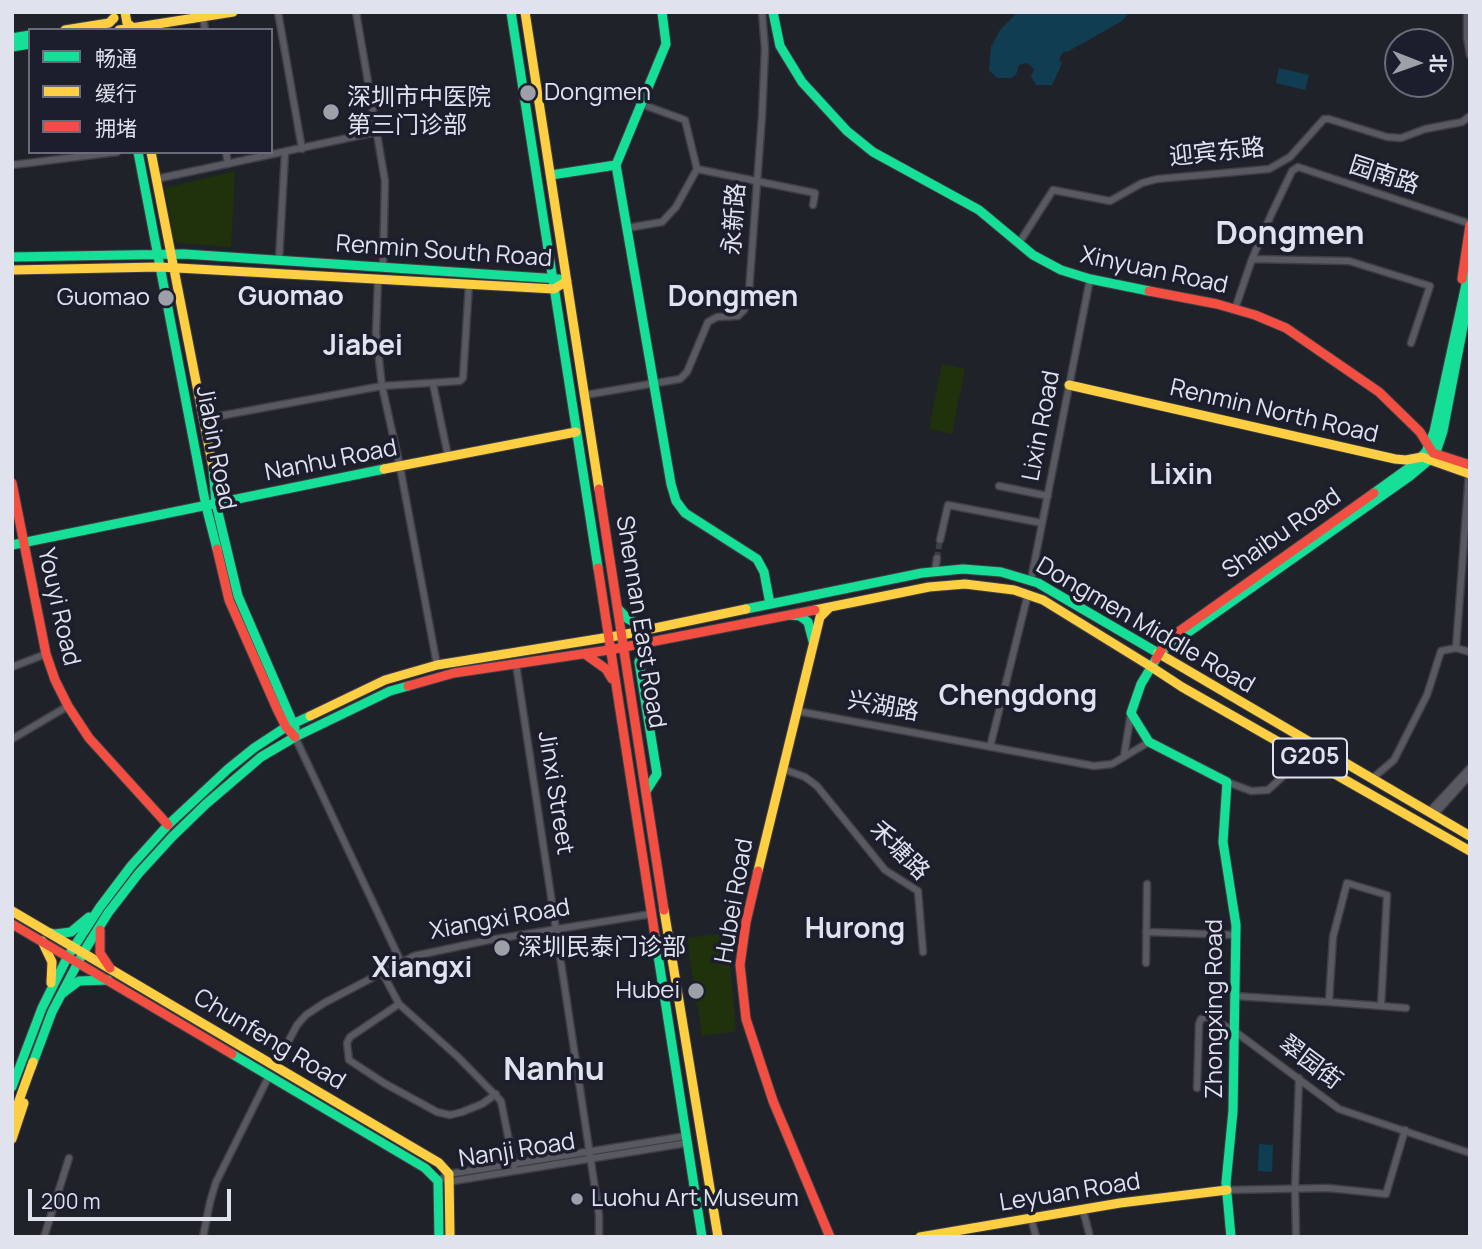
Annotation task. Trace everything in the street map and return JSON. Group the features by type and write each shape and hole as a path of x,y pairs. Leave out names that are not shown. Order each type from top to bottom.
{"main road":[{"path":"137,28 233,12"},
{"name":"Shennan East Road","path":"509,12 514,30 702,1237"},
{"name":"Shennan East Road","path":"528,12 528,33 718,1237"},
{"path":"662,12 666,44 616,164 671,484 676,501 691,517 757,559 764,572 770,604"},
{"path":"773,12 780,46"},
{"path":"79,28 111,22 110,14"},
{"name":"Xinyuan Road","path":"780,46 809,90 864,146 979,210 1045,263 1090,279 1235,309 1286,328 1379,392 1417,428 1429,455"},
{"name":"Jiabin Road","path":"138,154 211,505 241,605 295,737"},
{"name":"Jiabin Road","path":"151,154 215,481 211,505"},
{"path":"551,174 616,164"},
{"path":"1467,223 1468,239 1462,275 1468,298"},
{"name":"Renmin South Road","path":"12,257 158,253 552,277 567,281"},
{"path":"1429,455 1443,431 1468,298 1470,266"},
{"name":"Renmin South Road","path":"12,270 160,267 554,289 567,281"},
{"name":"Renmin North Road","path":"1069,385 1386,457 1406,460 1429,455 1469,471"},
{"name":"Nanhu Road","path":"12,545 576,432"},
{"name":"Shaibu Road","path":"1131,713 1150,666 1167,640 1429,455"},
{"name":"Shaibu Road","path":"1158,653 1429,455"},
{"path":"1386,457 1394,469 1387,483"},
{"name":"Youyi Road","path":"12,483 46,654 55,680 68,706 101,752 168,825"},
{"name":"Dongmen Middle Road","path":"100,907 131,866 168,825 254,748 291,726 386,680 437,665 607,638 935,571 992,571 1031,580 1060,594 1470,836"},
{"name":"Dongmen Middle Road","path":"33,1062 77,962 139,873 206,804 261,757 295,737 367,701 410,684 453,673 609,650 945,585 987,585 1028,594 1052,605 1182,687 1470,851"},
{"name":"Hubei Road","path":"830,607 820,617 746,922 741,950 740,982 746,1019 760,1068 830,1237"},
{"path":"618,609 635,623 649,629"},
{"path":"583,641 597,633 602,625 603,612"},
{"path":"789,615 808,622 814,646"},
{"path":"646,643 639,662 657,774 646,791"},
{"path":"585,654 606,668 615,686"},
{"path":"1131,713 1149,741 1227,782"},
{"name":"Zhongxing Road","path":"1227,782 1223,842 1234,905 1236,935 1233,1111 1227,1190 1231,1237"},
{"path":"47,932 71,932 100,907"},
{"path":"12,1087 50,991 73,947 100,907"},
{"name":"Chunfeng Road","path":"12,911 439,1163 450,1178"},
{"path":"102,923 100,953 110,968"},
{"name":"Chunfeng Road","path":"12,924 421,1166 438,1181"},
{"path":"42,941 52,962 50,991"},
{"path":"60,996 79,981 108,980"},
{"path":"12,1120 33,1062"},
{"path":"12,1139 33,1062"},
{"path":"450,1178 450,1237"},
{"path":"438,1181 439,1237"},
{"name":"Leyuan Road","path":"920,1237 967,1233 1083,1210 1227,1190"}],"street":[{"path":"278,12 302,149"},
{"path":"356,12 385,181 383,266"},
{"name":"永新路","path":"585,396 675,382 684,376 708,322 717,317 738,316 744,310 749,291 765,49 762,12"},
{"path":"1467,12 1470,55"},
{"path":"203,17 205,28"},
{"path":"765,49 774,43 780,46"},
{"path":"627,228 662,222 676,207 697,169 684,120 641,104"},
{"name":"迎宾东路","path":"1019,243 1052,190 1110,201 1142,183 1157,179 1269,169 1290,157 1324,119 1329,118 1387,137 1401,138 1425,129 1462,122 1470,116"},
{"path":"156,179 376,132"},
{"path":"279,260 285,153"},
{"path":"12,165 101,154"},
{"path":"226,154 228,164"},
{"name":"园南路","path":"1252,259 1292,171 1298,167 1467,223"},
{"path":"697,169 815,193 813,205"},
{"path":"1235,309 1252,259 1349,261 1430,286 1411,344"},
{"path":"378,279 376,333 382,386 437,665"},
{"name":"Lixin Road","path":"1031,580 1090,279"},
{"path":"203,419 382,386 458,382 463,378 469,284"},
{"path":"433,384 448,456"},
{"path":"1456,648 1469,471"},
{"path":"999,486 1048,496"},
{"path":"940,540 948,505 1042,523"},
{"path":"935,571 937,558"},
{"path":"1462,573 1470,573"},
{"path":"990,747 1028,594"},
{"path":"1372,778 1394,760 1427,695 1441,651 1456,648 1470,652"},
{"path":"12,667 46,654"},
{"name":"Jinxi Street","path":"516,664 599,1215 599,1237"},
{"path":"12,739 68,706"},
{"name":"兴湖路","path":"797,711 1094,766 1112,764 1149,741"},
{"path":"1124,756 1131,713"},
{"name":"Jiabin Road","path":"295,737 401,962"},
{"path":"1227,782 1251,791 1268,790 1306,756"},
{"path":"1432,813 1470,768"},
{"name":"禾塘路","path":"783,769 805,777 817,786 885,870 918,891 923,952"},
{"path":"1432,813 1470,775"},
{"path":"1329,1002 1333,937 1347,883 1387,895 1381,1006"},
{"path":"1146,963 1147,884"},
{"name":"Xiangxi Road","path":"275,1067 306,1015 401,962 429,952 556,928 651,914"},
{"path":"1146,932 1236,935"},
{"path":"382,972 399,1004 496,1094 503,1110 514,1167"},
{"path":"1234,996 1406,1008"},
{"path":"399,1004 350,1037 347,1043 349,1060 437,1112 450,1115 462,1112 482,1104 496,1094"},
{"name":"翠园街","path":"1197,1088 1201,1019 1207,1017 1233,1030 1339,1109 1470,1153"},
{"path":"203,1237 209,1202 216,1182 269,1076"},
{"path":"1296,1237 1299,1078"},
{"path":"1227,1190 1328,1188 1386,1194 1405,1130"},
{"name":"Nanji Road","path":"438,1181 687,1140"},
{"path":"44,1237 69,1158"},
{"path":"1083,1210 1090,1237"},
{"path":"1031,1219 1036,1237"}],"green space":[{"path":"235,171 231,247 179,243 174,240 165,188"},
{"path":"942,364 965,369 952,434 929,429"},
{"path":"727,933 736,1031 702,1036 687,938"}],"water":[{"path":"1018,12 1130,12 1122,21 1067,52 1064,51 1059,59 1062,63 1052,85 1036,85 1031,76 1034,69 1027,63 1019,65 1016,75 1011,78 997,78 989,70 991,47 1000,30"},
{"path":"1279,68 1309,75 1305,90 1276,83"},
{"path":"1259,1144 1273,1145 1272,1172 1258,1171"}],"tunnel":[{"path":"937,558 940,540"}],"railway":[{"path":"12,13 22,12"}],"traffic: fast":[{"path":"511,12 598,568"},
{"path":"662,12 666,44 616,165 671,484 676,501 685,513 757,559 764,572 770,604"},
{"path":"773,12 780,46 802,82 847,131 873,152 979,210 1033,255 1061,270 1149,291"},
{"path":"12,38 28,35"},
{"path":"12,47 28,44"},
{"path":"138,154 206,506 217,549"},
{"path":"551,175 616,165"},
{"path":"12,257 184,254 559,279"},
{"path":"1374,493 1413,465 1426,452 1434,432 1470,266"},
{"path":"1163,650 1410,476 1435,455 1443,431 1468,301"},
{"path":"213,468 216,504 238,596 295,728"},
{"path":"12,545 384,469"},
{"path":"746,609 922,573 963,569 1001,572 1038,583 1158,653"},
{"path":"618,609 628,619 648,629"},
{"path":"791,615 800,616 808,622 813,641"},
{"path":"646,643 639,662 657,774 646,791"},
{"path":"1156,659 1141,684 1131,713 1149,742 1227,782 1223,842 1236,925 1233,1111 1226,1183 1231,1237"},
{"path":"31,1068 52,1012 83,953 108,913 172,837 261,757 295,737 390,691 408,686"},
{"path":"12,1087 42,1008 68,956 131,866 168,825 228,769 286,727 310,716"},
{"path":"47,932 71,932 89,917"},
{"path":"655,936 702,1237"},
{"path":"63,993 79,981 108,980"},
{"path":"232,1054 425,1168 438,1181 439,1237"}],"traffic: slow":[{"path":"125,12 127,23 132,27"},
{"path":"132,28 233,12"},
{"path":"525,12 599,489"},
{"path":"78,28 109,23 114,18"},
{"path":"151,154 213,468"},
{"path":"12,270 160,267 554,289 567,281"},
{"path":"1069,385 1395,459 1422,457 1470,474"},
{"path":"384,469 576,432"},
{"path":"815,610 929,587 965,584 1014,590 1043,600 1150,666"},
{"path":"758,871 820,617 830,607"},
{"path":"310,716 385,680 437,665 622,635 746,609"},
{"path":"1158,653 1470,836"},
{"path":"1150,666 1182,687 1470,851"},
{"path":"664,910 718,1237"},
{"path":"12,911 439,1163 449,1174 450,1237"},
{"path":"42,941 52,962 51,983"},
{"path":"12,1120 33,1062"},
{"path":"12,1139 24,1103"},
{"path":"920,1237 1120,1203 1227,1190"}],"traffic: jam":[{"path":"1462,279 1470,225"},
{"path":"1149,291 1217,304 1286,328 1379,392 1420,432 1433,453 1470,465"},
{"path":"12,483 46,654 55,680 89,738 168,825"},
{"path":"599,489 664,910"},
{"path":"1156,659 1167,640 1374,493"},
{"path":"217,549 229,600 277,709 286,727 295,737"},
{"path":"598,568 655,936"},
{"path":"408,686 454,673 609,650 815,610"},
{"path":"585,654 606,669 612,679"},
{"path":"758,871 746,922 740,965 746,1019 773,1101 830,1237"},
{"path":"12,924 232,1054"},
{"path":"100,930 100,953 110,968"}],"place":[{"name":"Dongmen","path":"528,93"},
{"name":"深圳市中医院 第三门诊部","path":"331,112"},
{"name":"Guomao","path":"166,298"},
{"name":"深圳民泰门诊部","path":"502,948"},
{"name":"Hubei","path":"696,991"},
{"name":"Luohu Art Museum","path":"577,1199"}],"district":[{"name":"Dongmen","path":"1290,235"},
{"name":"Guomao","path":"291,298"},
{"name":"Dongmen","path":"733,298"},
{"name":"Jiabei","path":"363,347"},
{"name":"Lixin","path":"1181,476"},
{"name":"Chengdong","path":"1018,697"},
{"name":"Hurong","path":"855,930"},
{"name":"Xiangxi","path":"422,969"},
{"name":"Nanhu","path":"554,1071"}]}
